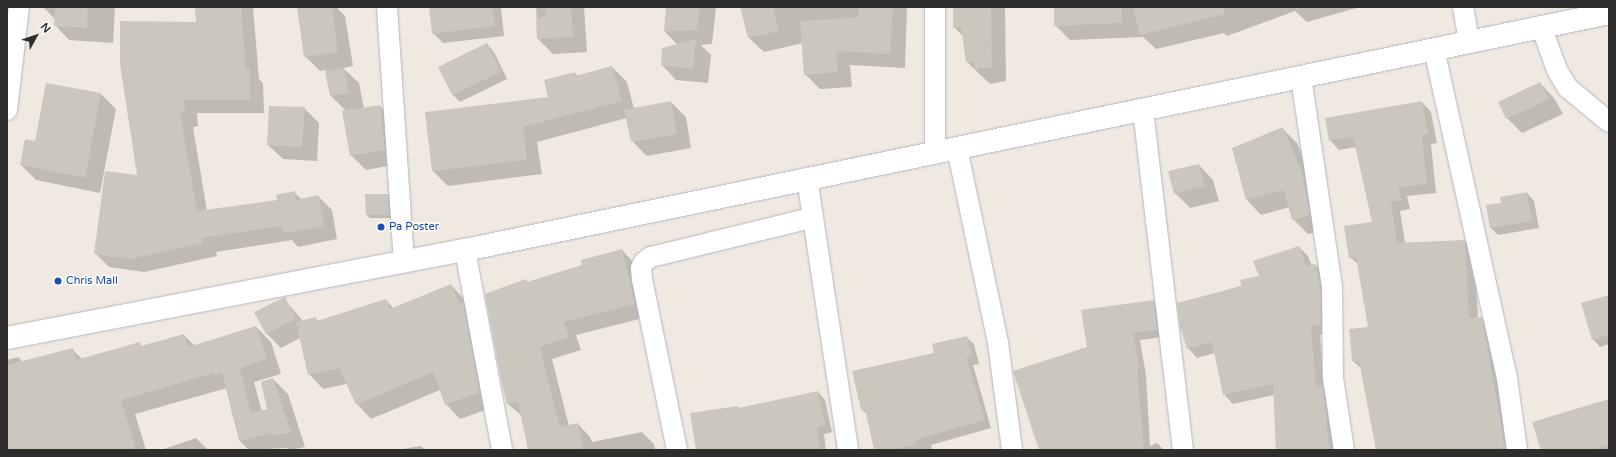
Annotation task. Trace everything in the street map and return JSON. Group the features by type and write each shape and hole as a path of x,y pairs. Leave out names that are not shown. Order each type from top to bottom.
{"street":[{"path":"7,110 19,7"},
{"path":"387,7 404,262"},
{"path":"935,7 935,153"},
{"path":"1464,7 1469,41"},
{"path":"7,338 465,250 1609,13"},
{"path":"1541,26 1557,70 1568,88 1609,122"},
{"path":"1434,49 1502,355 1517,450"},
{"path":"1301,77 1332,287 1333,378 1344,450"},
{"path":"1143,110 1183,450"},
{"path":"957,148 998,343 1012,450"},
{"path":"807,178 812,218 829,315 848,450"},
{"path":"677,450 642,280 641,268 644,262 652,257 812,218"},
{"path":"465,250 502,450"}],"building":[{"path":"55,7 88,7 87,28 54,26"},
{"path":"195,7 241,7 246,69 250,69 250,100 184,100 185,113 180,113 197,211 277,200 276,195 295,191 296,200 318,195 324,226 284,233 282,226 202,238 203,243 130,259 94,254 105,171 137,175 120,64 120,21 196,22"},
{"path":"297,7 332,7 338,52 304,57"},
{"path":"429,7 492,7 495,26 432,34"},
{"path":"544,7 571,7 573,37 537,39 536,20 546,15"},
{"path":"666,7 700,7 697,30 664,32"},
{"path":"740,7 773,7 779,31 748,38"},
{"path":"859,7 893,7 890,54 836,51 838,72 804,75 800,21 858,17"},
{"path":"953,7 991,7 992,67 975,69 973,62 966,62 961,27 953,28"},
{"path":"1054,7 1121,7 1122,23 1054,26"},
{"path":"1133,7 1224,7 1225,14 1140,35"},
{"path":"696,39 693,69 661,65 662,48"},
{"path":"487,43 501,72 452,95 438,67"},
{"path":"612,66 622,101 523,127 527,160 432,171 425,112 548,97 544,80 575,72 575,76"},
{"path":"344,68 349,93 330,96 325,71"},
{"path":"1540,82 1549,99 1506,119 1498,102"},
{"path":"46,83 101,93 85,178 20,165 25,139 35,141"},
{"path":"671,101 677,134 631,142 624,110"},
{"path":"1422,101 1428,134 1422,135 1427,184 1398,187 1401,200 1391,202 1397,243 1465,240 1469,318 1482,317 1505,448 1376,450 1359,361 1352,361 1349,329 1368,327 1356,257 1349,258 1344,226 1372,222 1353,137 1329,141 1325,118"},
{"path":"380,105 385,150 350,156 342,111"},
{"path":"269,106 305,107 302,147 267,145"},
{"path":"1283,127 1302,173 1310,215 1292,220 1284,190 1246,200 1232,148"},
{"path":"1199,164 1205,186 1174,194 1168,171"},
{"path":"1527,192 1532,221 1490,228 1486,205 1501,203 1500,197"},
{"path":"365,194 388,194 389,215 366,215"},
{"path":"1299,246 1306,266 1315,264 1321,289 1321,324 1311,326 1316,387 1323,386 1329,450 1276,450 1273,384 1223,395 1212,342 1187,349 1180,327 1177,303 1241,286 1240,280 1259,276 1253,261"},
{"path":"622,249 635,304 564,322 569,337 540,347 560,427 578,423 584,450 528,450 518,402 507,404 485,294 526,279 527,282 582,265 581,260"},
{"path":"451,284 459,303 463,302 480,392 445,405 433,372 356,405 339,368 308,375 296,322 316,317 317,321 386,299 390,309"},
{"path":"1609,295 1609,335 1592,340 1581,303"},
{"path":"285,297 296,319 266,334 254,312"},
{"path":"1154,300 1157,330 1133,333 1139,368 1137,369 1144,450 1039,450 1013,371 1087,347 1081,310"},
{"path":"256,326 267,359 240,368 251,413 267,409 261,382 273,378 291,432 272,436 272,433 239,441 222,373 215,376 214,373 121,400 136,450 7,450 7,365 73,348 76,360 140,342 141,346 184,334 188,347"},
{"path":"967,336 972,357 966,358 985,420 915,440 916,445 890,450 874,450 865,409 861,410 852,371 934,353 932,344"},
{"path":"818,391 826,425 817,427 820,450 696,450 690,413 738,406 739,408"},
{"path":"1609,399 1609,445 1590,450 1541,450 1532,422"}],"place":[{"name":"Pa Poster","path":"381,227"},
{"name":"Chris Mall","path":"58,281"}]}
